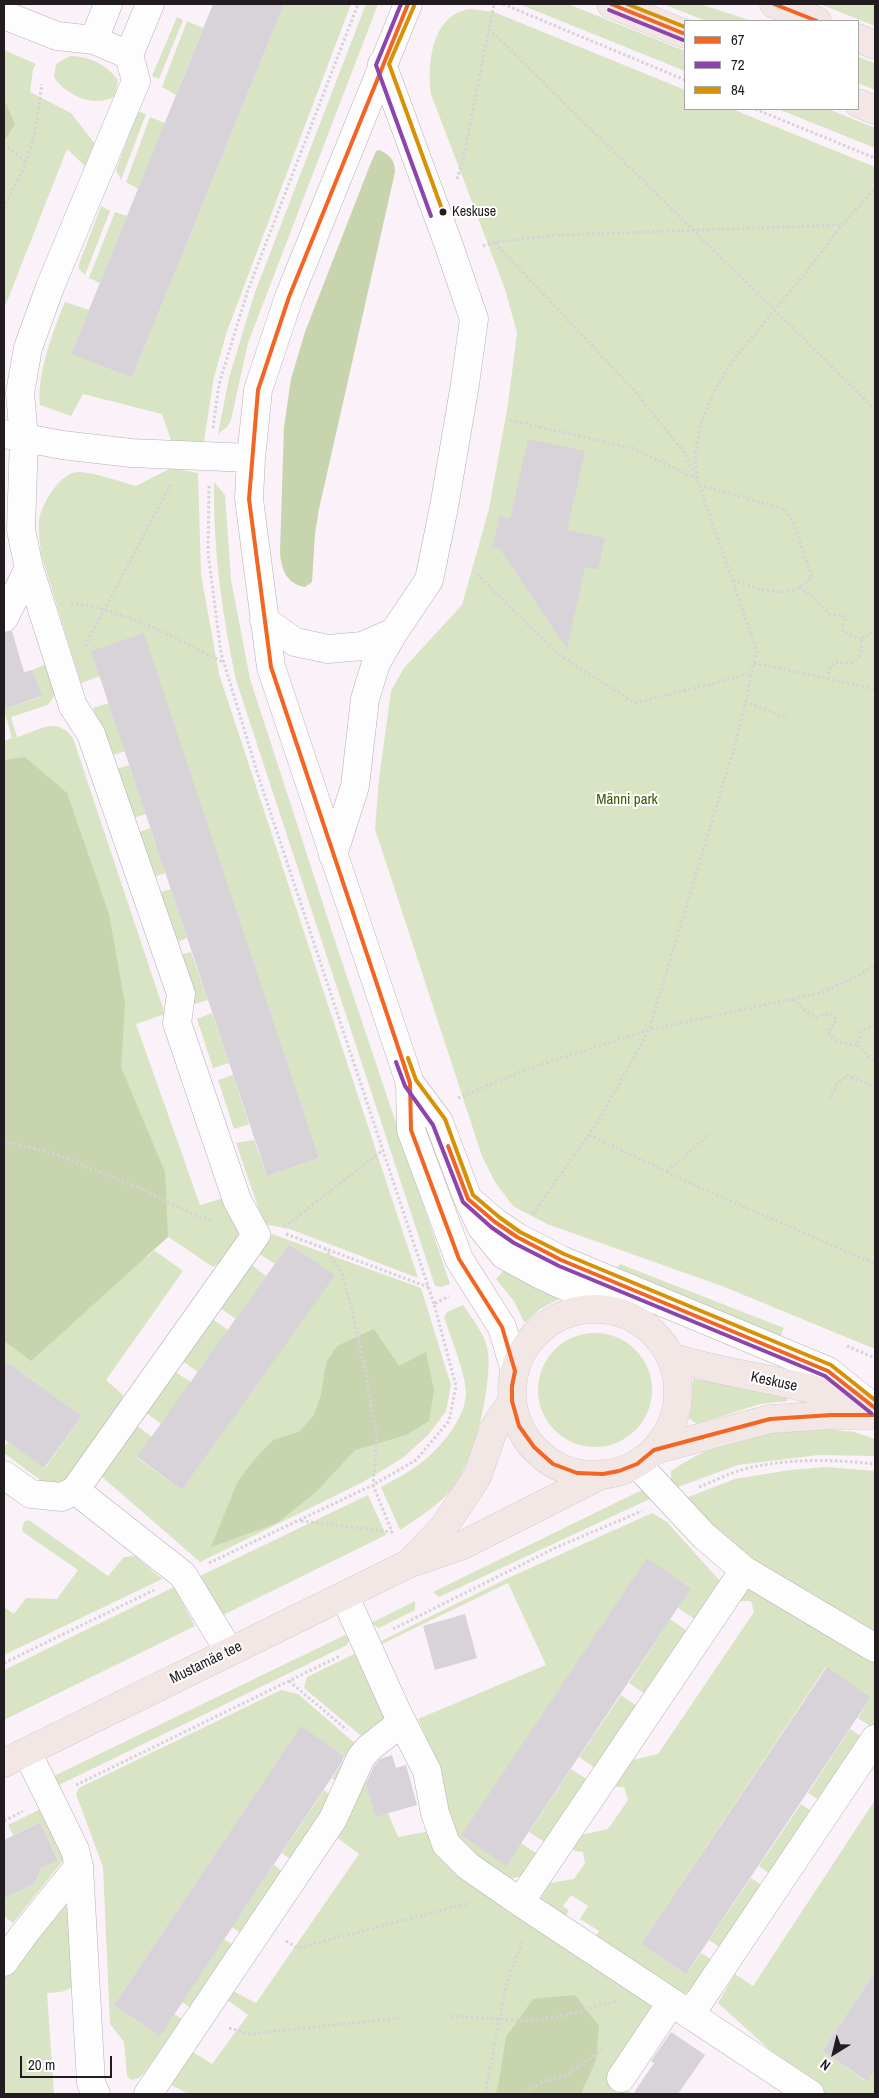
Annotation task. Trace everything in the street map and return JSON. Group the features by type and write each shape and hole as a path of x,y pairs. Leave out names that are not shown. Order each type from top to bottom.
{"main road":[{"path":"611,4 684,34"},
{"path":"774,4 814,20"},
{"path":"859,38 875,45"},
{"path":"859,103 875,110"},
{"path":"597,1309 625,1314 644,1324 659,1339 671,1357 678,1381 677,1406 669,1430 646,1457 619,1471 603,1474 578,1473 553,1464 534,1448 519,1426 512,1402 512,1386 515,1371 526,1345 545,1325 570,1312 597,1309"},
{"name":"Keskuse","path":"671,1357 702,1367 833,1395 875,1412"},
{"name":"Mustamäe tee","path":"408,1564 443,1528 476,1477 494,1428 512,1402"},
{"name":"Keskuse","path":"646,1457 770,1419 875,1412"},
{"name":"Mustamäe tee","path":"16,1758 229,1651 345,1597 408,1564 463,1545 603,1474"}],"street":[{"path":"94,40 108,4"},
{"path":"4,1475 31,1494 62,1497 75,1490 256,1235 237,1200 177,1023 181,994 98,752 91,734 72,706 29,568 12,532 14,436 28,348 50,287 136,81 129,55 150,4"},
{"path":"408,4 382,64 289,297 258,390 249,499 271,667 410,1083 411,1130 459,1259 502,1327 515,1371"},
{"path":"4,15 57,36 94,40 129,55"},
{"path":"334,854 355,786 365,699 376,664 394,632 429,580 444,507 474,319 382,64"},
{"path":"14,436 62,445 131,453 251,458"},
{"path":"4,618 29,568"},
{"path":"264,620 296,642 328,649 362,646 394,632"},
{"path":"410,1083 439,1122 468,1200 482,1228 504,1255 539,1274 625,1314"},
{"name":"Keskuse","path":"468,1200 517,1237 562,1260 828,1371 875,1412"},
{"path":"646,1457 670,1499 704,1536 744,1570 875,1648"},
{"path":"75,1490 183,1575 229,1651"},
{"path":"526,1906 744,1570"},
{"path":"345,1597 402,1722 427,1771 435,1813 446,1844 468,1866 526,1906 810,2094"},
{"path":"148,2094 333,1819 361,1757 369,1748 402,1722"},
{"path":"622,2078 673,2004 875,1739"},
{"path":"16,1758 75,1850 79,1866 91,2082 96,2094"},
{"path":"4,1962 79,1866"}],"path":[{"path":"456,183 463,160 494,4"},
{"path":"502,4 684,80"},
{"path":"489,29 692,231 875,409"},
{"path":"4,208 10,191 26,162 35,130 42,84"},
{"path":"757,110 875,158"},
{"path":"4,144 26,162"},
{"path":"532,1216 589,1134 649,1030 735,748 757,651 699,485 695,454 701,424 714,392 731,363 842,225 875,188"},
{"path":"483,246 495,242 560,235 842,225"},
{"path":"495,242 634,390 683,451 698,479"},
{"path":"510,420 634,449 698,479"},
{"path":"65,682 168,488 188,456"},
{"path":"699,485 786,509 793,521 812,577 799,587 781,592 732,580"},
{"path":"477,574 559,655 636,703 751,674"},
{"path":"799,587 815,599 830,615 842,615 846,618 843,630 861,639"},
{"path":"39,598 91,605 144,623 224,662"},
{"path":"861,639 875,630"},
{"path":"828,679 829,669 835,662 848,663 856,661 861,654 861,639"},
{"path":"754,663 875,689"},
{"path":"745,702 788,718"},
{"path":"456,1099 527,1069 649,1030 820,993 875,966"},
{"path":"793,999 806,1012 816,1018 824,1014 830,1014 837,1020 828,1032 832,1039 843,1044 857,1045 870,1058 875,1060"},
{"path":"857,1045 860,1032 875,1024"},
{"path":"829,1099 837,1084 847,1075 875,1087"},
{"path":"589,1134 875,1264"},
{"path":"667,1171 710,1134"},
{"path":"4,1140 55,1154 140,1188 197,1216 254,1230"},
{"path":"382,1150 278,1232 428,1287"},
{"path":"299,1520 392,1532 373,1485 377,1438 352,1310 342,1273 325,1248"},
{"path":"373,1485 416,1460 449,1421 456,1386 434,1304 456,1292"},
{"path":"68,1789 557,1547 742,1470 789,1462 844,1461 875,1464"},
{"path":"289,1681 369,1748"},
{"path":"261,1926 298,1948 472,1903"},
{"path":"486,2094 506,1986 526,1906"},
{"path":"451,2016 531,2021 566,2016 618,2000 673,2004"},
{"path":"197,2021 250,2034 399,2018"},
{"path":"523,2094 542,2082 564,2076 610,2044 648,2038"}],"green space":[{"path":"284,4 351,4 227,331 214,377 204,441 201,444 171,440 162,414 83,394 71,416 40,405 39,393 43,367 51,338 65,302 89,310 71,354 132,378"},
{"path":"366,4 378,4 248,343 231,420 227,427 218,434 229,378 254,295"},
{"path":"519,4 568,4 684,51 684,71"},
{"path":"663,4 700,4 749,20 703,20"},
{"path":"820,4 875,4 875,26"},
{"name":"Männi park","path":"470,9 494,12 684,90 684,110 734,110 875,167 875,1349 722,1286 547,1224 513,1206 495,1182 482,1156 375,829 379,779 391,691 404,668 462,605 489,509 508,404 517,333 505,289 431,94 430,68 435,42 447,20 457,13"},
{"path":"177,17 183,20 159,79 152,76"},
{"path":"187,21 203,28 176,95 162,87"},
{"path":"4,50 36,64 33,69 30,92 71,113 96,145 87,168 67,149 4,309"},
{"path":"70,56 90,59 103,65 118,80 115,96 107,100 90,100 73,94 59,84 54,77 56,64"},
{"path":"859,57 875,63 875,90 859,83"},
{"path":"4,99 15,124 4,141"},
{"path":"780,110 830,110 875,128 875,148"},
{"path":"138,111 146,114 121,180 116,170"},
{"path":"150,117 165,123 138,189 126,182"},
{"path":"379,150 391,158 395,172 319,509 315,534 312,582 305,587 293,583 289,579 283,569 280,552 284,427 291,379 305,332 370,165 376,151"},
{"path":"101,206 110,211 85,275 79,269 79,264"},
{"path":"115,212 127,216 100,283 89,278"},
{"path":"171,468 198,473 201,574 219,674 418,1278 290,1229 264,1224 236,1143 254,1140 267,1176 319,1158 144,634 100,676 81,683 41,554 40,515 50,495 66,476 80,472 136,486"},
{"path":"214,482 225,495 231,580 250,679 338,950 450,1284 441,1287 435,1286 236,680 219,582"},
{"path":"49,663 57,692 48,705 11,717 17,737 53,726 60,727 73,738 165,1014 136,1024 200,1205 224,1198 242,1239 226,1258 213,1267 133,1213 135,1247 148,1257 154,1250 183,1271 106,1380 123,1395 122,1402 67,1484 44,1483 4,1453 4,1448 8,1442 45,1468 82,1416 4,1360 4,741 12,738 4,709 41,697 32,670"},
{"path":"109,703 125,751 110,756 93,708"},
{"path":"25,757 67,793 109,914 125,1004 121,1067 165,1172 168,1237 31,1361 4,1341 4,760"},
{"path":"129,765 146,814 130,819 113,770"},
{"path":"150,828 166,873 150,878 134,834"},
{"path":"171,889 187,938 172,944 155,894"},
{"path":"191,952 208,1000 191,1005 175,956"},
{"path":"212,1013 229,1063 213,1068 197,1019"},
{"path":"233,1075 249,1124 234,1129 218,1080"},
{"path":"272,1234 421,1288 451,1385 446,1411 429,1434 404,1457 363,1482 200,1562 100,1475 136,1425 152,1437 137,1458 182,1490 334,1275 289,1244 275,1264 258,1253"},
{"path":"249,1263 266,1276 236,1319 220,1308"},
{"path":"620,1264 784,1328 779,1339 615,1271"},
{"path":"505,1269 561,1298 540,1309 524,1322 514,1301 496,1279"},
{"path":"463,1305 482,1333 488,1352 489,1367 480,1424 467,1462 451,1490 434,1507 400,1530 381,1487 413,1469 434,1452 450,1433 462,1412 466,1391 465,1382 444,1317 447,1312"},
{"path":"211,1318 228,1330 198,1372 181,1360"},
{"path":"374,1329 399,1366 426,1352 434,1390 429,1421 406,1435 355,1450 317,1491 277,1523 211,1547 238,1481 255,1459 273,1440 299,1432 314,1415 321,1395 326,1363 337,1346"},
{"path":"595,1333 617,1337 636,1349 648,1368 652,1390 648,1412 636,1431 617,1443 595,1447 573,1443 554,1431 542,1412 538,1390 542,1368 554,1349 573,1337"},
{"path":"174,1371 191,1382 161,1424 145,1412"},
{"path":"693,1379 788,1391 787,1401 760,1404 697,1424 689,1418"},
{"path":"806,1427 854,1432 875,1439 875,1456 818,1455 738,1465 675,1488 671,1481 671,1471 704,1452 752,1436"},
{"path":"827,1467 875,1471 875,1638 735,1553 683,1499 735,1479 790,1470"},
{"path":"646,1488 656,1496 439,1597 433,1592"},
{"path":"368,1495 386,1535 221,1616 198,1577"},
{"path":"652,1513 667,1522 720,1581 698,1621 678,1608 690,1587 647,1559 461,1835 506,1865 521,1843 542,1857 526,1875 510,1879 472,1859 453,1832 437,1763 418,1719 546,1665 508,1583 382,1644 381,1641 506,1579"},
{"path":"29,1520 108,1576 124,1557 135,1556 162,1579 4,1655 4,1607 14,1614 26,1598 57,1599 78,1570 23,1532 24,1522"},
{"path":"744,1586 875,1657 875,1725 873,1728 858,1718 871,1697 826,1667 641,1944 686,1974 701,1953 717,1963 696,1989 683,1994 593,1940 599,1931 580,1919 588,1906 571,1895 563,1906 569,1911 564,1918 540,1899 550,1883 574,1879 585,1863 583,1852 575,1851 570,1847 581,1835 608,1829 628,1800 624,1787 614,1785 629,1761 658,1754 754,1612 751,1601 738,1601"},
{"path":"174,1587 195,1626 4,1720 4,1670"},
{"path":"415,1601 415,1610 379,1628 371,1623"},
{"path":"670,1619 690,1633 648,1696 629,1683"},
{"path":"345,1635 349,1640 347,1645 59,1785 54,1776"},
{"path":"356,1653 382,1699 385,1720 365,1739 304,1688 307,1677"},
{"path":"281,1690 298,1694 358,1746 341,1784 332,1778 346,1757 301,1727 114,2005 159,2035 174,2014 182,2019 145,2072 139,2078 131,2080 127,2076 124,2042 110,2024 103,1867 76,1794 79,1788"},
{"path":"621,1695 640,1708 598,1770 579,1757"},
{"path":"850,1729 866,1739 824,1803 808,1793"},
{"path":"571,1769 591,1782 549,1845 529,1832"},
{"path":"364,1774 375,1816 388,1813 398,1837 430,1831 656,2004 609,2081 634,2094 188,2094 170,2084 191,2051 212,2064 248,2015 226,1999 233,1991 256,2003 359,1854 336,1837"},
{"path":"324,1790 335,1799 294,1862 282,1853"},
{"path":"875,1800 875,1972 822,2051 866,2081 875,2069 875,2094 825,2094 805,2082 718,2003 735,1974 753,1986"},
{"path":"801,1804 816,1814 774,1877 759,1866"},
{"path":"43,1808 65,1858 13,1923 4,1916 4,1899 34,1884 42,1867 58,1859 40,1822 13,1835 8,1825"},
{"path":"274,1865 286,1874 245,1936 232,1927"},
{"path":"751,1878 766,1888 725,1950 709,1940"},
{"path":"62,1906 70,1907 74,1985 65,1991 47,1993 54,2094 4,2094 4,1975"},
{"path":"224,1939 237,1948 195,2011 182,2002"},
{"path":"575,1995 599,2026 596,2060 581,2094 495,2094 498,2087 506,2037 533,1999"}],"building":[{"path":"213,4 284,4 132,378 71,354"},
{"path":"528,439 585,451 567,530 605,538 598,570 585,567 567,649 500,549 492,547 500,516 510,519"},
{"path":"12,631 24,672 32,670 42,696 4,709 4,633"},
{"path":"144,633 319,1158 267,1176 91,651"},
{"path":"289,1244 335,1275 182,1490 137,1457"},
{"path":"4,1360 82,1416 44,1468 4,1439"},
{"path":"647,1558 691,1588 506,1866 461,1835"},
{"path":"465,1614 477,1658 435,1670 423,1626"},
{"path":"827,1667 871,1697 686,1974 641,1944"},
{"path":"301,1726 344,1756 342,1762 160,2036 114,2005"},
{"path":"392,1755 396,1768 406,1765 417,1805 375,1817 366,1783 374,1766 380,1759"},
{"path":"40,1822 58,1860 42,1867 34,1884 4,1899 4,1840"},
{"path":"875,1972 875,2069 867,2081 822,2051"},
{"path":"671,2032 705,2055 678,2094 633,2094 654,2063 651,2061"}],"transit line":[{"name":"72","path":"401,4 376,65 431,216"},
{"name":"67","path":"408,4 289,297 258,390 249,499 271,667 410,1083 411,1130 459,1259 502,1327 515,1371 512,1401 519,1426 534,1447 553,1464 577,1473 603,1474 619,1471 637,1464 654,1450 770,1419 831,1415 875,1415"},
{"name":"67","path":"611,4 684,34"},
{"name":"84","path":"627,4 684,27"},
{"name":"67","path":"774,4 814,20"},
{"name":"84","path":"414,6 389,64 443,212"},
{"name":"72","path":"609,10 683,40"},
{"name":"84","path":"408,1058 416,1080 445,1119 473,1195 499,1217 520,1232 564,1254 831,1365 875,1400"},
{"name":"72","path":"396,1062 405,1086 433,1125 463,1202 491,1227 514,1243 559,1266 825,1376 871,1413"},
{"name":"67","path":"448,1146 468,1199 495,1222 517,1237 561,1260 828,1371 875,1408"}],"place":[{"name":"Keskuse","path":"443,212"}]}
